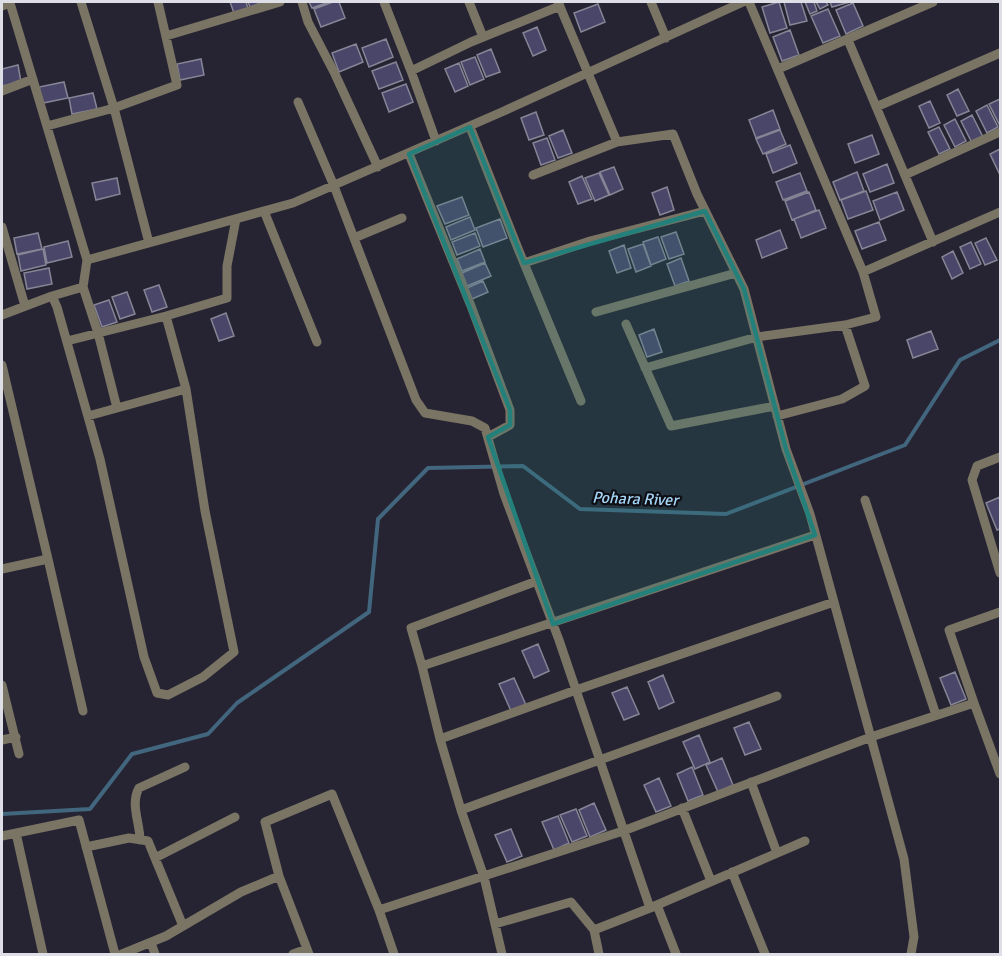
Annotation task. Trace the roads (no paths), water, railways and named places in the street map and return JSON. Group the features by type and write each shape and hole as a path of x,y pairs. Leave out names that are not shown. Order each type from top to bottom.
{"street":[{"path":"81,2 114,108 149,243"},
{"path":"46,126 114,108 177,85 158,2"},
{"path":"166,36 280,2"},
{"path":"302,2 308,22 378,167"},
{"path":"386,2 436,141"},
{"path":"469,2 483,37"},
{"path":"651,2 666,38"},
{"path":"87,260 293,203 409,154 743,2"},
{"path":"645,368 757,337 845,325 876,317 863,272 749,2"},
{"path":"778,69 933,2"},
{"path":"9,4 87,260 83,287 98,333 117,408"},
{"path":"411,71 559,4 617,141"},
{"path":"848,39 933,242"},
{"path":"876,107 1000,53"},
{"path":"2,91 33,80"},
{"path":"298,102 334,186 416,400 425,413 472,421 485,428 504,494 553,624 623,831 653,907 676,954"},
{"path":"470,126 581,401"},
{"path":"905,175 1000,132"},
{"path":"533,175 617,141 673,134 705,211 744,289 786,449 810,514 904,859 914,937 911,954"},
{"path":"409,154 471,306 510,410 510,425 488,437"},
{"path":"264,211 317,342"},
{"path":"524,263 590,241 705,211"},
{"path":"863,272 1000,212"},
{"path":"354,238 402,218"},
{"path":"67,341 227,298 227,266 236,219"},
{"path":"2,227 25,306"},
{"path":"596,312 736,273"},
{"path":"2,315 83,287"},
{"path":"52,296 100,459 144,657 157,693 168,695 203,676 234,652 205,511 186,389 166,316"},
{"path":"626,324 671,426 775,406"},
{"path":"777,417 842,399 865,386 845,325"},
{"path":"2,365 83,711"},
{"path":"88,416 186,389"},
{"path":"1000,457 977,466 972,480 1000,573"},
{"path":"865,500 936,716"},
{"path":"422,666 815,535"},
{"path":"990,540 1000,536"},
{"path":"2,569 48,559"},
{"path":"501,954 484,877 440,739 411,628 537,581"},
{"path":"440,739 834,602"},
{"path":"1000,612 949,630 1000,774"},
{"path":"2,685 19,754"},
{"path":"461,810 777,696"},
{"path":"379,910 623,831 871,737 974,703"},
{"path":"2,740 16,737"},
{"path":"140,840 140,828 134,803 139,788 185,767"},
{"path":"752,783 777,852"},
{"path":"293,954 308,952 279,876 265,822 332,794 379,910 394,954"},
{"path":"682,808 711,881"},
{"path":"155,858 235,817"},
{"path":"2,836 79,820 115,954"},
{"path":"16,833 42,954"},
{"path":"86,847 129,838 148,841 183,926"},
{"path":"594,930 805,841"},
{"path":"732,872 765,954"},
{"path":"122,954 151,943 241,892 279,876"},
{"path":"495,924 571,902 594,930 598,954"},
{"path":"151,943 155,954"}],"waterway":[{"name":"Pohara River","path":"2,814 90,809 132,754 208,734 237,703 369,612 378,519 428,468 523,466 580,509 726,514 905,445 960,360 1000,340"}]}
